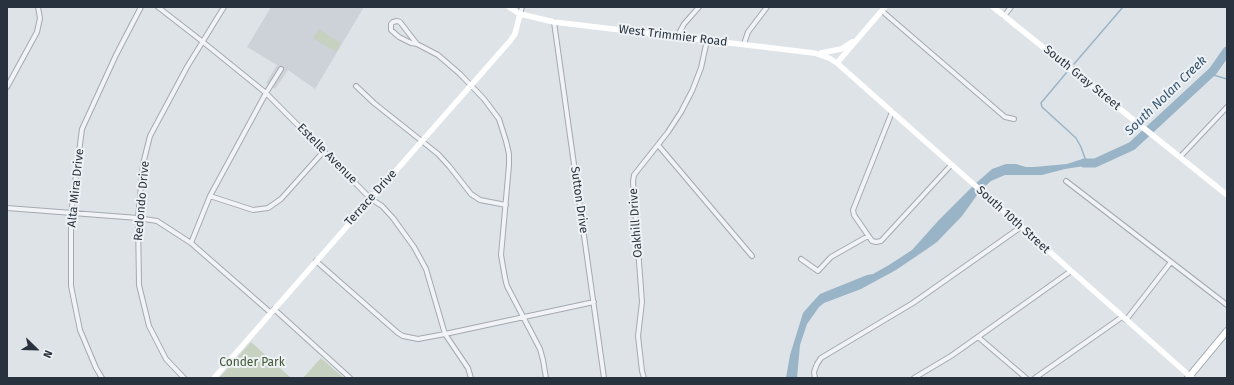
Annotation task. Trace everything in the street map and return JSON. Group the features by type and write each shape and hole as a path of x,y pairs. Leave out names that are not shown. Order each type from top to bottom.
{"main road":[{"path":"1190,377 1227,331"}],"street":[{"path":"7,86 37,32 40,18 38,7"},
{"name":"Alta Mira Drive","path":"102,378 96,368 80,330 73,293 71,214 82,130 116,55 141,7"},
{"name":"Estelle Avenue","path":"158,7 266,93 370,199 382,206 393,218 414,247 426,269 445,334 468,368 471,378"},
{"name":"Redondo Drive","path":"184,378 166,359 150,326 139,285 138,218 144,164 150,136 187,67 224,7"},
{"name":"West Trimmier Road","path":"509,7 520,14 554,22 819,54 837,63"},
{"path":"520,14 522,7"},
{"path":"677,37 684,24 699,7"},
{"path":"744,44 748,32 767,7"},
{"name":"South Gray Street","path":"993,7 1227,195"},
{"path":"1004,16 1011,7"},
{"path":"837,63 884,9 1005,117 1014,119"},
{"name":"Terrace Drive","path":"214,378 510,41 515,34 520,14"},
{"path":"417,44 400,22 397,21 391,24 391,30 399,37 438,55 472,85 499,119 509,154 501,255 504,278 540,349 546,378"},
{"name":"Sutton Drive","path":"554,22 604,378"},
{"path":"819,54 841,49 859,37"},
{"name":"Oakhill Drive","path":"644,378 638,336 642,302 633,182 634,175 658,145 681,112 692,92 702,68 707,40"},
{"name":"South 10th Street","path":"837,63 1190,377"},
{"path":"191,242 210,196 266,93 281,69"},
{"path":"356,86 374,103 438,154 476,198 506,205"},
{"path":"1180,157 1227,107"},
{"path":"892,112 853,210 854,215 872,241 881,241 951,165"},
{"path":"658,145 752,256"},
{"path":"210,196 253,210 268,208 281,199 324,151"},
{"path":"1066,181 1227,305"},
{"path":"7,208 138,218 157,221 191,242 350,378"},
{"path":"815,378 814,372 821,358 913,304 1022,227"},
{"path":"801,259 818,271 832,257 868,236"},
{"path":"316,261 403,336 418,339 594,302"},
{"path":"1035,378 1124,318 1171,262"},
{"path":"914,378 951,356 1071,271"},
{"path":"978,337 1026,378"}],"shaded area":[{"path":"271,7 364,7 315,89 288,70 275,89 266,83 277,65 247,47"}],"green space":[{"path":"319,29 341,43 336,52 313,38"},
{"name":"Conder Park","path":"251,342 291,378 219,378"},
{"name":"Conder Park","path":"321,358 344,378 303,378"}],"water":[{"path":"1089,159 1095,163 1042,175 1005,175 991,181 980,191 962,216 937,242 896,270 861,289 824,303 819,307 807,324 800,345 797,378 786,378 790,355 803,313 820,294 873,274 912,250 938,221 992,169 1006,164 1034,167 1067,164 1079,160"}],"waterway":[{"path":"1074,64 1123,7"},
{"name":"South Nolan Creek","path":"1084,163 1095,163 1132,146 1213,71 1227,51"},
{"path":"1067,72 1041,103 1042,107 1076,138 1086,161"},
{"path":"1210,74 1227,79"}]}
